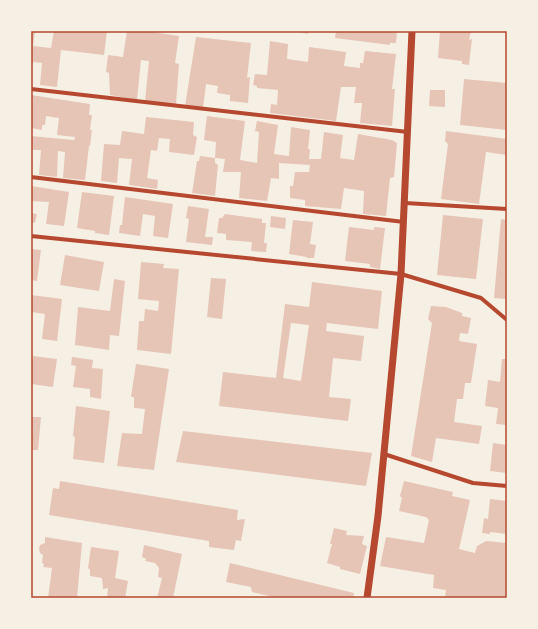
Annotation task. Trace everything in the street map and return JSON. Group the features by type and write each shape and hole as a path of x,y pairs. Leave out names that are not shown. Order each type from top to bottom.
{"street":[{"path":"367,598 378,516 401,274 412,31"},
{"path":"31,89 408,132"},
{"path":"31,177 404,222"},
{"path":"405,203 507,209"},
{"path":"31,236 401,274 481,298 507,320"},
{"path":"384,454 473,483 507,486"}],"building":[{"path":"31,31 35,31 33,46 51,48 54,31 107,31 104,55 61,50 57,87 40,85 42,63 33,62 31,74"},
{"path":"127,31 145,31 179,36 175,63 179,64 176,104 145,101 149,61 141,60 137,100 110,95 109,73 106,72 108,55 123,57"},
{"path":"295,31 308,31 308,34"},
{"path":"336,31 397,31 396,43 390,43 390,45 335,38"},
{"path":"440,31 471,31 469,40 472,39 469,65 462,64 462,61 438,58"},
{"path":"196,37 251,43 247,78 250,77 248,103 230,101 230,95 217,93 218,86 206,84 203,108 185,106"},
{"path":"270,41 288,44 287,59 308,62 309,47 346,52 344,66 360,68 360,63 363,63 365,51 396,54 392,89 395,89 392,126 360,123 362,103 354,103 356,87 341,87 336,121 270,113 271,104 277,105 278,90 257,88 257,86 253,85 255,74 267,75"},
{"path":"464,79 507,83 507,130 460,125"},
{"path":"430,90 445,90 445,107 429,106"},
{"path":"31,95 90,104 89,115 92,115 90,130 92,130 85,180 63,178 65,152 58,151 57,177 39,175 41,150 31,150 31,136 74,140 75,137 57,135 59,118 46,116 45,125 42,125 42,130 31,128"},
{"path":"207,116 245,121 240,160 257,163 259,132 255,131 257,121 278,125 274,154 289,156 291,127 310,130 308,149 310,149 309,159 321,159 324,132 343,135 340,158 354,160 358,134 392,140 397,143 394,177 390,178 386,216 363,214 364,191 344,188 341,209 305,206 305,200 290,198 290,186 293,186 295,172 309,172 310,165 279,163 279,179 271,178 267,201 239,198 241,172 223,172 225,159 215,158 216,142 204,140"},
{"path":"146,117 194,122 193,135 197,137 194,155 169,152 170,139 159,138 157,151 151,150 147,178 158,180 157,189 129,185 132,159 119,158 117,183 101,181 104,144 120,145 122,131 144,134"},
{"path":"446,131 507,139 507,155 486,152 479,204 441,199 448,144 445,141"},
{"path":"200,156 215,158 215,163 218,165 215,196 192,193 197,161 199,161"},
{"path":"31,186 69,192 64,226 46,224 49,202 31,201"},
{"path":"82,192 114,196 109,235 77,228"},
{"path":"125,197 173,204 168,238 153,236 155,216 143,214 140,236 119,233 120,225 122,225"},
{"path":"188,206 209,209 205,237 213,237 212,245 186,242 189,219 186,218"},
{"path":"31,213 37,214 35,223 31,222"},
{"path":"225,214 262,219 262,223 266,223 264,243 267,243 266,252 251,251 252,242 226,240 226,234 217,233 219,218 222,218"},
{"path":"443,215 483,219 476,279 437,275"},
{"path":"271,216 286,218 285,229 270,227"},
{"path":"501,219 507,220 507,299 494,298"},
{"path":"293,220 313,222 310,244 316,245 314,258 289,254"},
{"path":"349,227 374,230 374,227 385,228 380,269 370,267 370,264 345,261"},
{"path":"31,249 41,250 37,281 31,280"},
{"path":"65,255 104,262 99,291 60,285"},
{"path":"141,262 164,264 163,268 179,269 171,354 137,350 139,321 144,321 145,309 158,311 159,301 138,299"},
{"path":"211,278 226,279 222,319 207,317"},
{"path":"114,279 125,281 119,336 110,335 109,350 75,345 78,307 110,311"},
{"path":"312,282 382,291 378,329 327,323 326,331 364,336 361,361 333,358 329,397 351,399 348,421 219,406 223,372 276,378 285,304 309,307","holes":["291,323 309,325 301,381 283,378"]},
{"path":"31,295 62,299 57,341 42,339 45,314 31,312"},
{"path":"431,306 446,307 462,313 462,316 471,318 468,334 460,333 459,341 477,344 471,383 465,383 463,399 457,399 454,422 482,426 479,444 436,438 432,462 411,456 432,323 428,319"},
{"path":"33,356 57,359 53,387 31,384 31,359 33,359"},
{"path":"72,357 93,360 92,368 103,369 101,399 90,397 90,389 73,387 76,366 71,365"},
{"path":"502,359 507,359 507,425 496,424 498,408 485,406 488,380 500,382"},
{"path":"136,364 169,369 154,470 117,466 122,433 142,434 145,409 134,408 134,397 131,397"},
{"path":"76,406 110,411 104,463 73,459 75,437 73,436"},
{"path":"31,417 41,417 38,450 31,450"},
{"path":"183,431 372,453 366,486 176,462"},
{"path":"493,443 507,445 507,473 490,471"},
{"path":"60,481 238,510 237,520 245,519 241,541 236,540 234,550 209,547 209,541 49,515 53,488 59,489"},
{"path":"404,481 453,492 452,496 470,500 459,549 475,553 477,546 486,541 507,543 507,598 445,598 446,590 433,588 434,575 380,566 386,537 424,543 429,520 426,517 399,511 402,498 400,496"},
{"path":"490,499 507,501 507,534 490,532 490,534 482,533 484,518 488,519"},
{"path":"334,528 347,531 346,535 364,536 362,544 367,546 360,574 340,569 340,567 327,563"},
{"path":"45,537 82,543 77,598 48,598 52,568 43,567 43,555 40,553 39,549 40,545 45,543"},
{"path":"144,545 182,554 173,598 157,598 162,578 158,577 159,568 155,563 145,561 146,559 142,557"},
{"path":"91,547 119,551 115,578 128,581 125,598 107,598 108,588 103,589 102,578 90,576 90,570 88,568"},
{"path":"230,563 354,593 353,598 278,598 252,592 251,587 226,582"}]}
